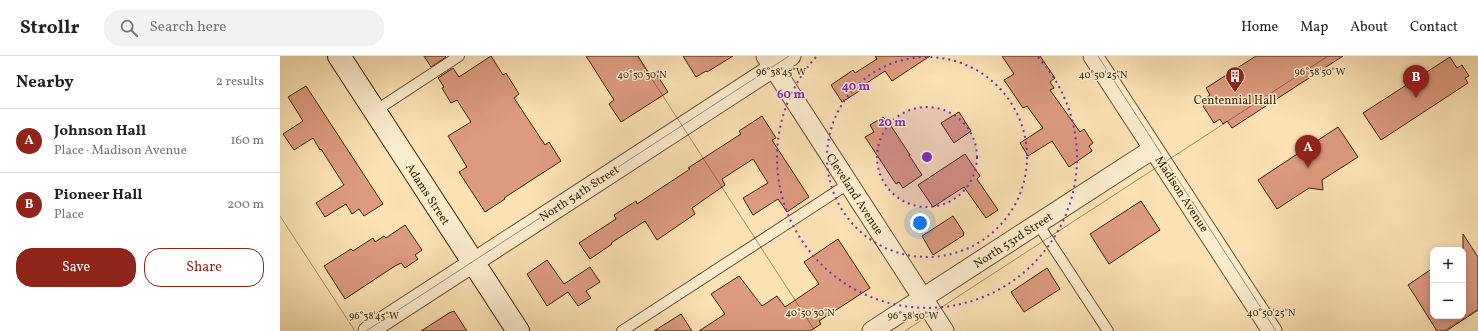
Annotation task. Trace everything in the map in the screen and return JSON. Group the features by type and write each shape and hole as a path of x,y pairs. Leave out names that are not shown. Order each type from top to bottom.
{"main road":[{"name":"Adams Street","path":"339,56 518,331"}],"street":[{"name":"North 54th Street","path":"368,331 770,62 791,56"},
{"name":"Madison Avenue","path":"1093,56 1272,331"},
{"name":"Cleveland Avenue","path":"770,62 944,331"},
{"name":"North 53rd Street","path":"872,331 1153,149"}],"lane":[{"path":"375,111 459,56"},
{"path":"622,331 848,184"},
{"path":"1038,224 1108,331"}],"building":[{"path":"424,56 445,56 446,57 431,67"},
{"path":"491,56 503,75 506,73 519,94 514,98 545,145 549,142 561,161 485,212 459,172 467,167 448,136 471,122 457,100 451,103 438,78 453,68 459,77"},
{"path":"586,56 638,56 650,75 655,72 668,92 621,122 609,104 614,100"},
{"path":"683,56 733,56 696,77"},
{"path":"875,56 930,56 892,81 885,71 862,86 864,88 842,102 831,85 853,70 855,73 877,59"},
{"path":"1002,56 1040,56 1055,78 1050,82 1054,88 1050,90 1080,132 1084,129 1093,143 1089,146 1092,151 1069,167 1052,141 1028,156 1020,143 1043,128 1027,106 1023,108 1004,80 1014,74"},
{"name":"Centennial Hall","path":"1256,56 1343,56 1232,128 1227,121 1223,124 1220,119 1214,123 1203,106 1209,102 1206,98 1210,95 1206,88"},
{"path":"1450,57 1457,68 1462,65 1469,76 1465,78 1468,83 1381,140 1363,113"},
{"path":"306,86 383,204 364,216 359,209 352,214 346,204 325,217 316,203 344,185 313,138 294,150 283,134 303,121 288,97"},
{"path":"959,112 971,131 954,143 941,123"},
{"path":"762,116 776,138 772,140 809,197 787,212 778,199 753,215 743,198 768,183 753,159 722,179 725,185 692,208 695,214 657,240 645,221 611,243 612,244 590,259 579,243 616,219 614,215 636,201 637,204 690,169 688,168 741,134 739,131"},
{"path":"883,117 889,123 922,175 903,188 899,182 896,184 865,137 874,132 870,125"},
{"path":"1338,127 1358,157 1322,180 1323,190 1309,188 1277,209 1258,180"},
{"path":"965,154 980,176 977,179 998,210 986,218 964,187 933,207 918,185"},
{"path":"1141,201 1160,230 1109,264 1090,234"},
{"path":"953,216 964,235 933,255 922,236"},
{"path":"405,225 422,250 415,255 418,259 405,268 401,263 395,266 345,299 324,266 351,249 353,251 373,238 375,242 384,236 386,238"},
{"path":"1463,234 1478,257 1478,310 1466,318 1466,247 1463,247"},
{"path":"838,239 870,288 819,321 821,324 810,331 699,331 725,314 711,294 739,276 762,306 777,296 785,307 819,284 804,262"},
{"path":"547,260 564,284 590,267 600,282 586,291 591,298 578,306 568,292 547,306 527,274"},
{"path":"1047,268 1060,289 1024,312 1011,292"},
{"path":"1430,270 1430,319 1464,319 1446,331 1437,331 1408,285"},
{"path":"454,311 467,331 421,331 449,313"},
{"path":"681,314 692,331 654,331"}],"place":[{"name":"Centennial Hall","path":"1235,93"},
{"name":"Pioneer Hall","path":"1416,98"},
{"name":"Johnson Hall","path":"1308,168"}]}
